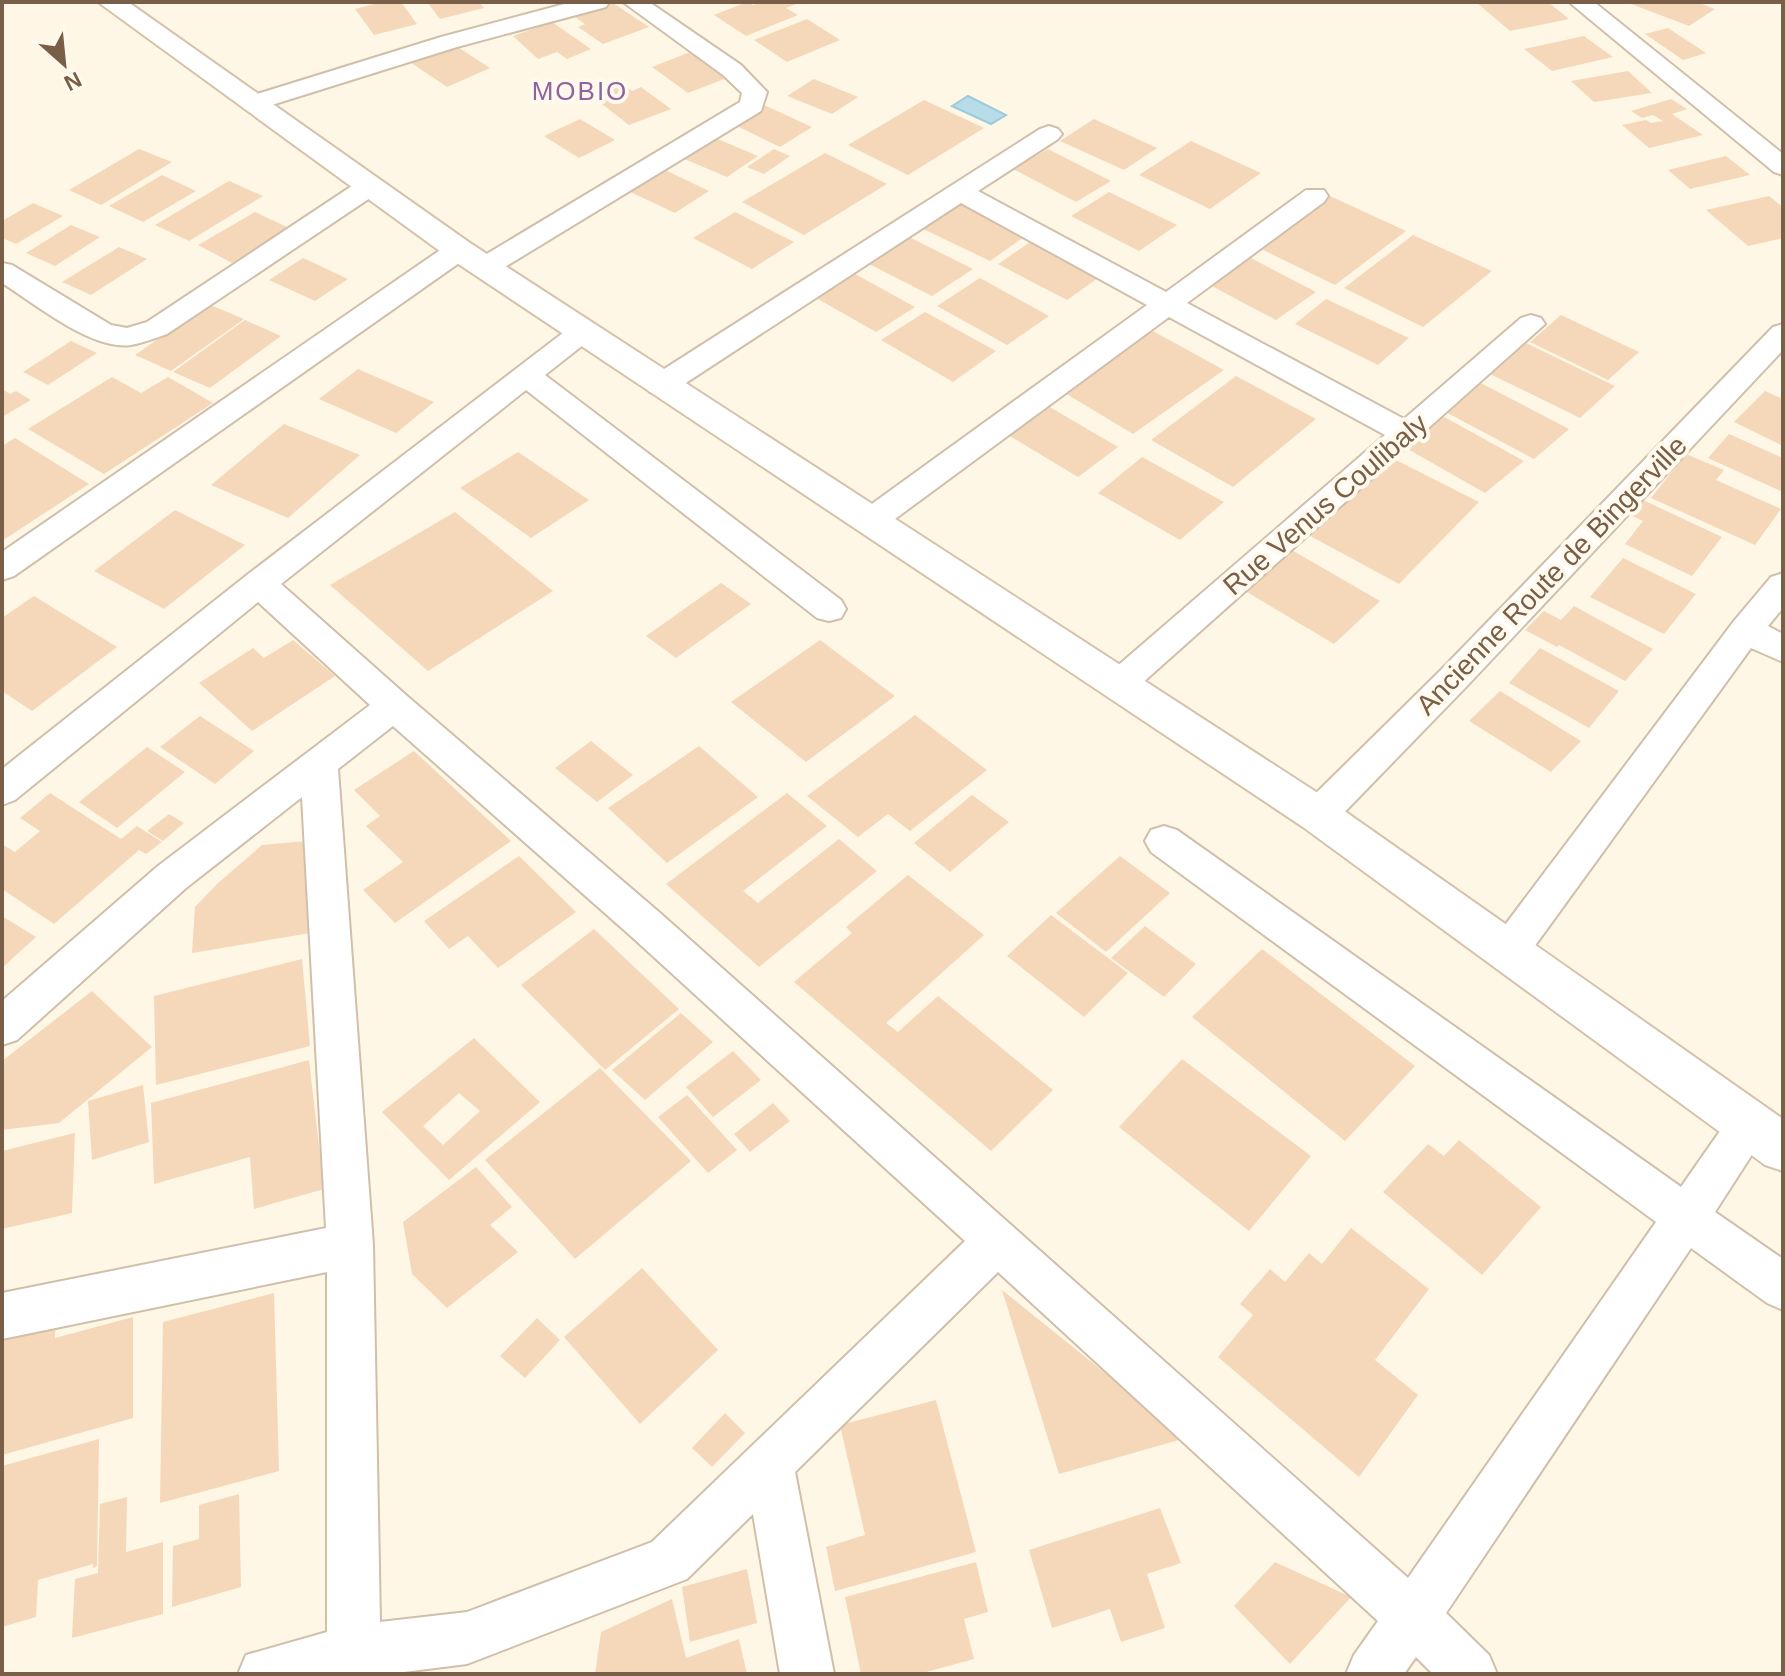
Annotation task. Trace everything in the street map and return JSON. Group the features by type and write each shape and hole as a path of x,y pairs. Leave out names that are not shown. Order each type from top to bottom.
{"main road":[{"path":"111,2 472,258 1318,815 1766,1136"}],"street":[{"path":"253,103 449,42 598,2"},
{"path":"2,568 472,258 752,106 755,92 732,70 634,2"},
{"path":"1580,2 1782,164"},
{"path":"661,385 1049,134"},
{"path":"2,271 103,333 128,337 157,328 370,186"},
{"path":"960,192 1406,433"},
{"path":"869,522 1315,196"},
{"name":"Rue Venus Coulibaly","path":"1119,684 1531,324"},
{"path":"2,790 259,583 582,332"},
{"name":"Ancienne Route de Bingerville","path":"1318,815 1453,679 1783,333"},
{"path":"526,375 829,609"},
{"path":"259,583 997,1241 1412,1616 1470,1674"},
{"path":"1507,953 1746,630 1783,585"},
{"path":"1746,630 1783,649"},
{"path":"2,1027 172,877 394,706"},
{"path":"319,766 350,1245 354,1663"},
{"path":"1164,841 1783,1287"},
{"path":"1373,1674 1687,1219 1766,1136"},
{"path":"265,1674 354,1663 467,1638 669,1561 997,1241"},
{"path":"2,1316 350,1245"},
{"path":"769,1462 807,1674"}],"water":[{"path":"968,96 1006,115 991,124 952,106"}],"building":[{"path":"382,2 401,2 417,24 374,35 355,9"},
{"path":"427,2 479,2 484,8 440,19"},
{"path":"747,2 753,5 761,2 801,2 786,8 798,15 746,36 714,15"},
{"path":"1548,2 1569,19 1510,31 1477,3"},
{"path":"1697,2 1715,9 1689,26 1631,4"},
{"path":"613,3 649,27 603,44 578,27 585,24 575,17"},
{"path":"807,19 840,40 787,62 754,40"},
{"path":"552,22 591,49 567,59 557,52 538,59 513,36"},
{"path":"1668,28 1706,53 1683,60 1645,34"},
{"path":"1584,36 1613,57 1552,71 1524,49"},
{"path":"453,44 490,68 447,87 410,62"},
{"path":"690,52 727,78 688,93 652,67"},
{"path":"1628,71 1652,93 1594,102 1571,81"},
{"path":"814,79 858,97 832,114 787,96"},
{"path":"620,82 632,91 641,87 671,109 629,125 589,94"},
{"path":"1671,99 1687,109 1672,114 1703,135 1649,148 1622,125 1646,120 1651,123 1663,121 1653,115 1642,118 1631,111"},
{"path":"924,100 984,128 908,175 848,145"},
{"path":"764,105 812,127 780,147 733,124"},
{"path":"580,119 615,140 579,158 544,136"},
{"path":"1094,119 1157,148 1124,170 1060,141"},
{"path":"713,137 758,156 727,177 682,158"},
{"path":"1191,141 1261,173 1210,209 1139,175"},
{"path":"139,149 172,162 101,205 69,190"},
{"path":"774,149 790,156 764,174 747,167"},
{"path":"1048,149 1111,181 1076,202 1013,169"},
{"path":"825,153 887,184 804,235 742,202"},
{"path":"1726,156 1750,175 1690,189 1668,170"},
{"path":"661,168 709,191 675,213 626,190"},
{"path":"162,175 196,191 143,222 109,206"},
{"path":"229,181 263,196 189,241 155,225"},
{"path":"1109,192 1177,225 1139,251 1071,216"},
{"path":"1330,196 1406,231 1335,285 1259,248"},
{"path":"1769,196 1783,207 1783,238 1748,246 1706,210"},
{"path":"956,202 1027,235 990,261 919,227"},
{"path":"33,203 63,216 16,244 2,238 2,221"},
{"path":"255,212 289,228 232,263 198,245"},
{"path":"735,212 794,242 752,269 693,238"},
{"path":"71,225 100,237 55,266 26,253"},
{"path":"903,234 973,269 932,296 863,261"},
{"path":"1413,235 1492,271 1423,327 1344,288"},
{"path":"1036,238 1105,273 1067,300 998,264"},
{"path":"119,247 147,259 91,295 62,282"},
{"path":"1249,257 1316,292 1276,320 1208,284"},
{"path":"303,258 348,279 315,301 269,280"},
{"path":"848,270 915,307 876,332 809,294"},
{"path":"980,278 1049,316 1007,345 937,306"},
{"path":"1326,299 1409,338 1378,365 1295,324"},
{"path":"208,304 244,319 171,371 135,355"},
{"path":"925,312 996,351 953,382 881,340"},
{"path":"1561,315 1639,352 1608,380 1530,342"},
{"path":"245,320 281,336 210,388 173,372"},
{"path":"1151,330 1224,370 1133,434 1060,390"},
{"path":"71,341 97,353 48,385 23,372"},
{"path":"1526,343 1615,386 1580,418 1490,374"},
{"path":"358,369 434,402 396,433 319,399"},
{"path":"1236,376 1316,419 1233,487 1151,440"},
{"path":"112,377 141,393 168,377 213,403 104,474 28,429"},
{"path":"1475,380 1569,429 1534,459 1440,409"},
{"path":"2,389 10,394 16,391 31,400 2,417"},
{"path":"1765,391 1783,399 1783,446 1734,422"},
{"path":"1043,403 1118,447 1078,477 1003,432"},
{"path":"1439,414 1524,461 1485,493 1399,444"},
{"path":"284,424 360,455 288,518 211,485"},
{"path":"1729,434 1783,458 1783,492 1708,458"},
{"path":"15,438 89,484 2,541 2,446"},
{"path":"518,452 589,500 531,538 460,488"},
{"path":"1384,454 1479,502 1399,584 1301,531"},
{"path":"1686,454 1724,470 1716,480 1781,509 1755,545 1651,498"},
{"path":"1142,457 1224,502 1180,540 1098,493"},
{"path":"1643,500 1722,537 1692,576 1625,544 1643,521 1630,515"},
{"path":"175,510 245,545 164,609 94,571"},
{"path":"455,512 553,591 428,671 330,585"},
{"path":"1283,545 1380,601 1334,644 1237,586"},
{"path":"1623,558 1696,594 1664,634 1590,597"},
{"path":"721,583 751,604 676,658 646,636"},
{"path":"34,596 117,647 32,711 2,691 2,618"},
{"path":"1574,606 1653,649 1625,681 1525,630 1544,611 1561,620"},
{"path":"293,640 335,676 252,731 199,683 253,648 264,658"},
{"path":"820,640 895,696 806,762 731,702"},
{"path":"1540,648 1619,691 1589,728 1509,683"},
{"path":"1500,691 1581,741 1551,772 1469,721"},
{"path":"915,715 987,770 910,831 888,814 858,837 807,796"},
{"path":"200,716 254,751 215,784 160,747"},
{"path":"591,741 633,775 597,802 555,768"},
{"path":"699,746 758,797 667,863 608,808"},
{"path":"147,747 185,772 117,828 79,802"},
{"path":"414,751 511,841 395,923 363,890 403,862 366,826 380,816 354,790"},
{"path":"50,793 121,839 137,826 162,842 146,854 139,850 54,924 2,889 2,844 15,852 40,831 20,818"},
{"path":"787,793 827,826 743,891 758,903 839,839 877,871 759,967 666,884"},
{"path":"972,795 1009,822 950,872 914,843"},
{"path":"169,814 184,823 163,841 147,831"},
{"path":"306,841 310,933 192,953 195,907 217,884 262,845"},
{"path":"519,856 576,912 498,968 468,936 449,949 424,921"},
{"path":"1120,856 1170,893 1106,952 1056,913"},
{"path":"908,875 984,935 886,1023 898,1032 938,996 1053,1090 991,1151 794,982 852,933 846,927"},
{"path":"1051,915 1128,973 1084,1017 1007,956"},
{"path":"2,916 36,937 2,968"},
{"path":"1145,926 1196,964 1164,997 1111,958"},
{"path":"594,929 679,1009 605,1070 521,985"},
{"path":"1262,949 1415,1066 1345,1141 1192,1017"},
{"path":"302,959 310,1046 156,1085 154,996"},
{"path":"92,991 152,1047 59,1123 2,1130 2,1061"},
{"path":"681,1013 713,1042 645,1100 612,1070"},
{"path":"474,1038 540,1102 449,1180 382,1112","holes":["459,1093 480,1111 443,1145 423,1126"]},
{"path":"733,1051 761,1080 713,1117 686,1087"},
{"path":"1182,1059 1311,1156 1249,1231 1119,1127"},
{"path":"309,1060 324,1189 254,1209 250,1157 154,1184 151,1103"},
{"path":"600,1068 691,1161 575,1259 485,1160"},
{"path":"143,1085 149,1142 92,1160 88,1101"},
{"path":"687,1095 737,1150 708,1173 658,1117"},
{"path":"773,1103 790,1121 750,1152 734,1134"},
{"path":"75,1133 72,1213 2,1229 2,1151"},
{"path":"1459,1140 1541,1207 1482,1275 1383,1192 1428,1144 1444,1156"},
{"path":"476,1167 512,1207 490,1225 518,1252 447,1308 412,1274 403,1222"},
{"path":"1351,1228 1429,1289 1375,1360 1418,1395 1359,1477 1218,1357 1253,1315 1240,1304 1270,1269 1285,1282 1309,1253 1322,1264"},
{"path":"642,1268 718,1350 640,1424 564,1337"},
{"path":"1002,1290 1186,1438 1059,1474"},
{"path":"274,1293 279,1471 160,1503 163,1322"},
{"path":"133,1317 133,1418 2,1455 2,1335 56,1321 55,1338"},
{"path":"537,1318 560,1340 525,1378 500,1356"},
{"path":"936,1400 976,1552 835,1591 826,1547 865,1535 840,1425"},
{"path":"725,1413 745,1433 712,1467 692,1448"},
{"path":"99,1439 97,1566 93,1568 93,1564 38,1580 36,1617 2,1627 2,1466"},
{"path":"239,1494 241,1587 172,1607 173,1546 199,1539 199,1505"},
{"path":"127,1497 126,1552 163,1542 163,1614 72,1638 75,1579 98,1573 100,1504"},
{"path":"1160,1508 1181,1563 1147,1574 1165,1628 1121,1642 1110,1609 1052,1628 1029,1550"},
{"path":"976,1562 988,1612 964,1619 974,1659 919,1674 861,1674 845,1597"},
{"path":"1275,1562 1351,1597 1290,1664 1234,1606"},
{"path":"747,1569 757,1623 690,1642 682,1587"},
{"path":"672,1599 686,1658 739,1639 747,1674 595,1674 601,1632"}],"district":[{"name":"MOBIO","path":"580,91"}]}
